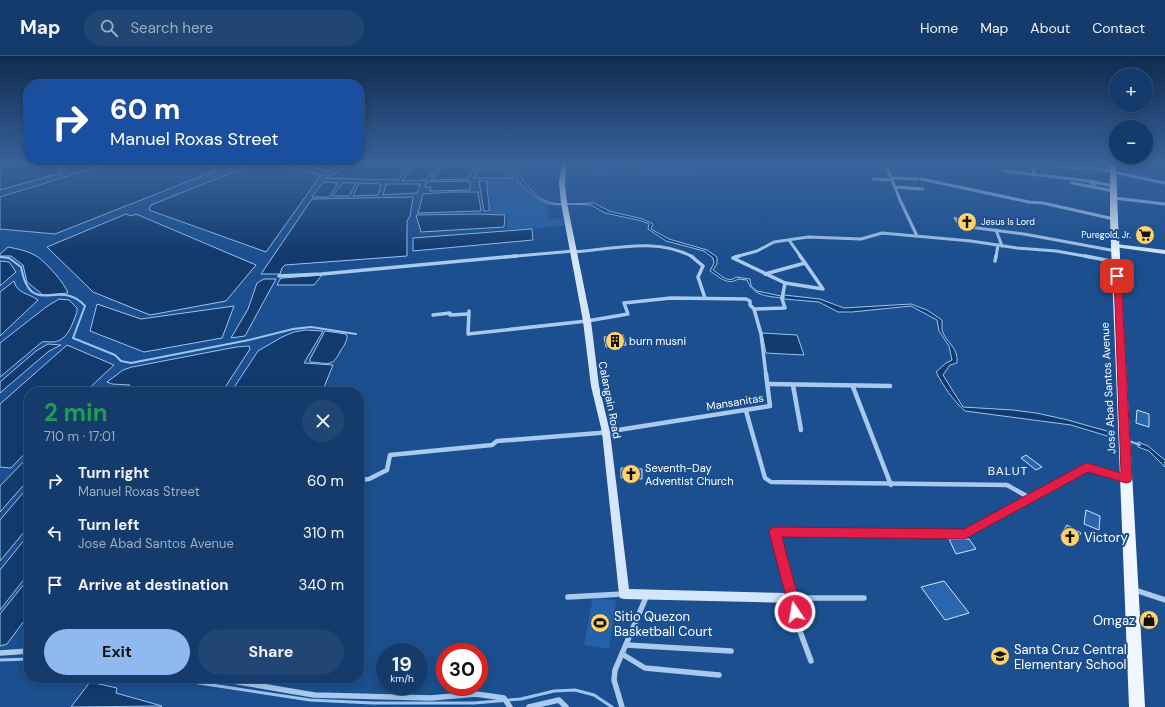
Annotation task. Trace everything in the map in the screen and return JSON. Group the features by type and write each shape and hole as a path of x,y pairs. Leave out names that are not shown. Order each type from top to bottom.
{"main road":[{"name":"Jose Abad Santos Avenue","path":"1114,193 1137,707"}],"street":[{"name":"Calangain Road","path":"563,193 587,321 595,386 606,432 624,594"},
{"path":"898,193 917,236"},
{"path":"988,193 1029,202 1043,203 1114,220"},
{"path":"1120,193 1165,204"},
{"path":"955,218 961,226 1116,248 1165,252"},
{"path":"995,261 1000,246 996,230"},
{"path":"789,240 823,289 785,283 734,258 757,251 770,243 789,240 818,237 861,239 882,233 971,241 1000,246 1056,251 1116,262"},
{"path":"279,276 322,274 653,245 666,246 680,251 703,266 698,277 705,298"},
{"path":"764,274 805,263"},
{"path":"433,315 450,313 450,315 469,312 468,334 587,321 628,314 624,303 671,298 746,298 750,301 750,305 754,309 783,309 785,308 782,297 785,283"},
{"name":"Mansanitas","path":"364,480 369,480 387,470 390,455 492,445 497,441 606,432 770,406 761,334 754,309"},
{"path":"768,384 853,387 890,386"},
{"path":"793,385 801,430"},
{"path":"853,387 891,485"},
{"path":"746,411 765,478 770,482 891,485 1007,485 1030,498"},
{"path":"811,661 798,626 793,598 775,532 965,534 1087,467 1126,479"},
{"path":"1131,589 1165,600"},
{"path":"568,597 624,594 864,598"},
{"path":"622,707 614,680 615,670 647,595"},
{"path":"626,645 731,651"},
{"path":"0,652 24,651"},
{"path":"622,654 645,668 719,674"},
{"path":"244,683 314,695 431,698 476,694 504,698 510,707"},
{"path":"529,707 559,700 566,707"}],"shaded area":[{"path":"12,193 158,193 55,234 0,229 0,197"},
{"path":"180,193 308,193 266,252 149,210 151,205"},
{"path":"315,193 331,193 329,197 312,197"},
{"path":"334,193 350,193 349,196 332,196"},
{"path":"354,193 378,193 378,195 353,196"},
{"path":"383,193 411,193 383,195"},
{"path":"478,193 481,211 418,213 423,194"},
{"path":"481,193 488,193 489,211 484,211"},
{"path":"489,193 530,193 547,204 548,219 567,219 568,225 532,229 508,229 507,214 489,214"},
{"path":"530,193 535,193 543,200 549,202 565,204 550,204"},
{"path":"413,197 410,216 407,221 407,256 285,265 280,274 261,274 312,199"},
{"path":"594,203 609,211 643,219 653,224 651,229 669,239 707,250 717,257 717,264 713,270 722,276 730,280 736,277 750,279 751,286 757,291 781,296 781,298 766,296 757,292 753,289 750,285 747,280 738,279 731,282 720,278 710,271 714,263 713,258 704,251 666,241 648,229 649,224 642,221 605,213 591,205 566,204"},
{"path":"126,214 131,216 136,214 256,265 226,301 150,315 93,292 47,247"},
{"path":"416,215 505,215 504,227 421,232"},
{"path":"532,229 533,240 413,251 413,238"},
{"path":"8,247 20,249 38,257 55,274 68,293 43,295 27,282 23,265 11,256 0,256 0,254"},
{"path":"0,261 9,262 16,272 0,286"},
{"path":"322,275 314,285 277,285 280,279 283,278"},
{"path":"264,279 276,279 245,336 231,338 248,309 257,283"},
{"path":"14,281 21,291 38,300 0,336 0,292"},
{"path":"784,295 820,299 844,308 911,304 927,310 942,320 942,330 956,353 957,363 950,365 943,375 963,407 1036,413 1114,433 1114,438 1071,425 965,411 949,393 936,372 952,360 949,346 939,331 937,320 911,306 838,312 819,302 784,299"},
{"path":"59,299 69,300 77,308 77,312 68,333 58,341 42,342 0,377 0,343 46,307"},
{"path":"97,304 141,319 234,306 222,338 144,352 90,331"},
{"path":"305,330 323,331 304,363 333,365 324,387 234,387 258,351 294,332"},
{"path":"325,331 346,334 347,338 345,343 338,356 332,362 310,362 310,359"},
{"path":"762,333 797,335 804,355 766,353"},
{"path":"48,344 61,345 49,351 0,393 0,382 36,351"},
{"path":"67,345 114,365 90,387 24,387 24,454 11,468 0,467 0,404"},
{"path":"249,346 250,349 225,387 129,387 130,385 112,384 107,382 123,370 132,367 236,347"},
{"path":"1138,442 1148,446 1165,460 1165,467 1149,451 1138,447"},
{"path":"24,461 24,485 0,512 0,486"},
{"path":"24,492 24,532 0,561 0,520"},
{"path":"24,540 24,579 0,610 0,570"},
{"path":"24,584 24,621 7,644 0,646 0,614"},
{"name":"Sitio Quezon Basketball Court","path":"593,597 616,601 609,649 584,645"},
{"path":"89,683 117,688 116,693 162,706 71,707"}],"building":[{"name":"burn musni","path":"623,335 626,345 606,347 604,337"},
{"path":"1137,410 1149,414 1149,427 1136,423"},
{"path":"1026,455 1042,467 1036,470 1021,458"},
{"name":"Seventh-Day Adventist Church","path":"621,468 642,469 642,479 621,478"},
{"path":"1086,510 1100,516 1099,530 1084,524"},
{"name":"Victory","path":"1067,525 1081,533 1072,546 1062,540 1064,538 1060,536"},
{"path":"949,539 969,539 976,549 956,554"},
{"path":"944,581 969,613 945,620 921,587"}],"waterway":[{"path":"3,257 0,257 9,258 21,267 26,283 32,291 39,295 47,296 65,295 75,298 85,306 73,338 115,355 121,361 131,363 249,340 293,329 311,327 356,334"},
{"path":"1129,441 1140,445"},
{"path":"0,660 24,659"},
{"path":"199,683 310,700 373,703 474,703 521,699 554,691 575,690 594,695 612,707"}],"place":[{"name":"Jesus Is Lord","path":"967,222"},
{"name":"Puregold, Jr.","path":"1145,235"},
{"name":"burn musni","path":"615,341"},
{"name":"Seventh-Day Adventist Church","path":"631,474"},
{"name":"Victory","path":"1070,537"},
{"name":"Omgaz","path":"1149,620"},
{"name":"Sitio Quezon Basketball Court","path":"600,623"},
{"name":"Santa Cruz Central Elementary School","path":"1000,656"}],"district":[{"name":"BALUT","path":"1008,471"}],"route":[{"path":"795,612 793,598 775,532 965,534 1087,467 1126,479 1117,276"}]}
